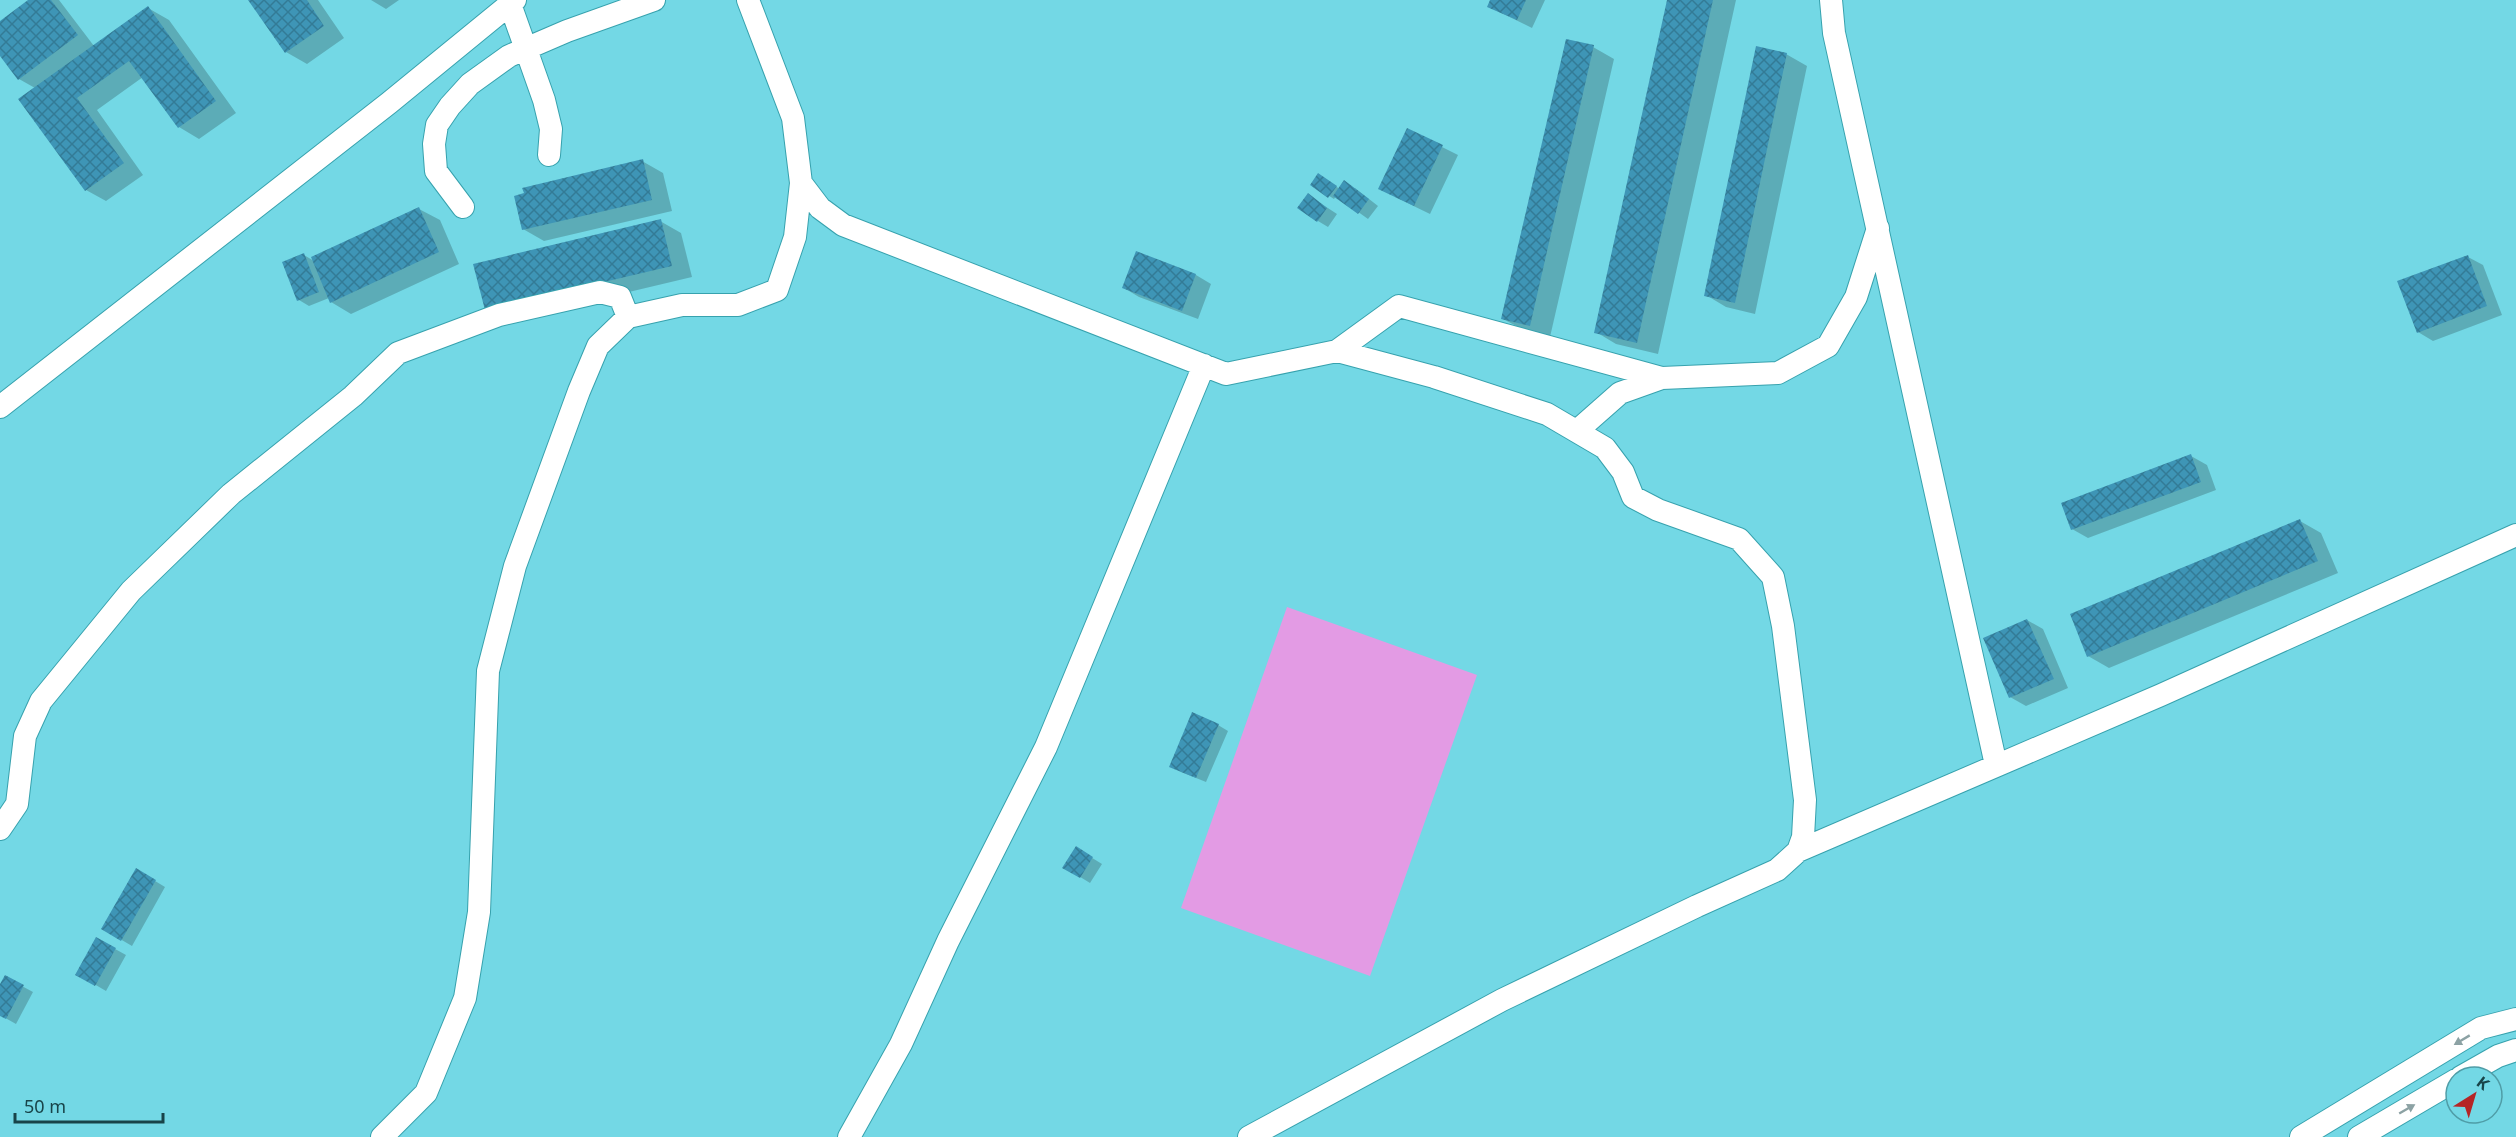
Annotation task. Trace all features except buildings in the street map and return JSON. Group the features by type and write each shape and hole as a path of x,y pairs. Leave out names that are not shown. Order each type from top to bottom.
{"street":[{"path":"464,207 436,171 435,144 437,125 470,84 509,57 527,48 654,0"},
{"path":"382,1137 426,1093 465,998 479,912 488,672 515,566 598,345 628,317 682,306 738,305 777,290 795,237 801,183 793,118 748,0"},
{"path":"1832,0 1834,33 1996,765"},
{"path":"0,407 389,103 512,2 551,129 549,155"},
{"path":"801,183 820,208 843,225 1226,374 1338,351 1399,306 1662,378 1778,374 1828,345 1857,297 1878,227"},
{"path":"0,829 17,804 25,736 41,701 131,591 231,494 353,396 398,353 499,315 600,292 620,297 628,317"},
{"path":"1338,351 1547,414 1578,430 1605,448 1623,472 1633,497 1658,510 1739,538 1773,577 1784,626 1805,800 1803,837 1798,851"},
{"path":"849,1137 901,1044 948,941 1046,747 1204,365"},
{"path":"1578,430 1620,393 1662,378"},
{"path":"1249,1137 1502,1000 1777,870 1798,851 2161,695 2516,535"},
{"path":"2301,1137 2481,1028 2516,1019"},
{"path":"2482,1065 2498,1056 2516,1050"},
{"path":"2359,1137 2444,1087"}],"shaded area":[{"path":"1287,607 1477,675 1370,976 1181,908"}]}
